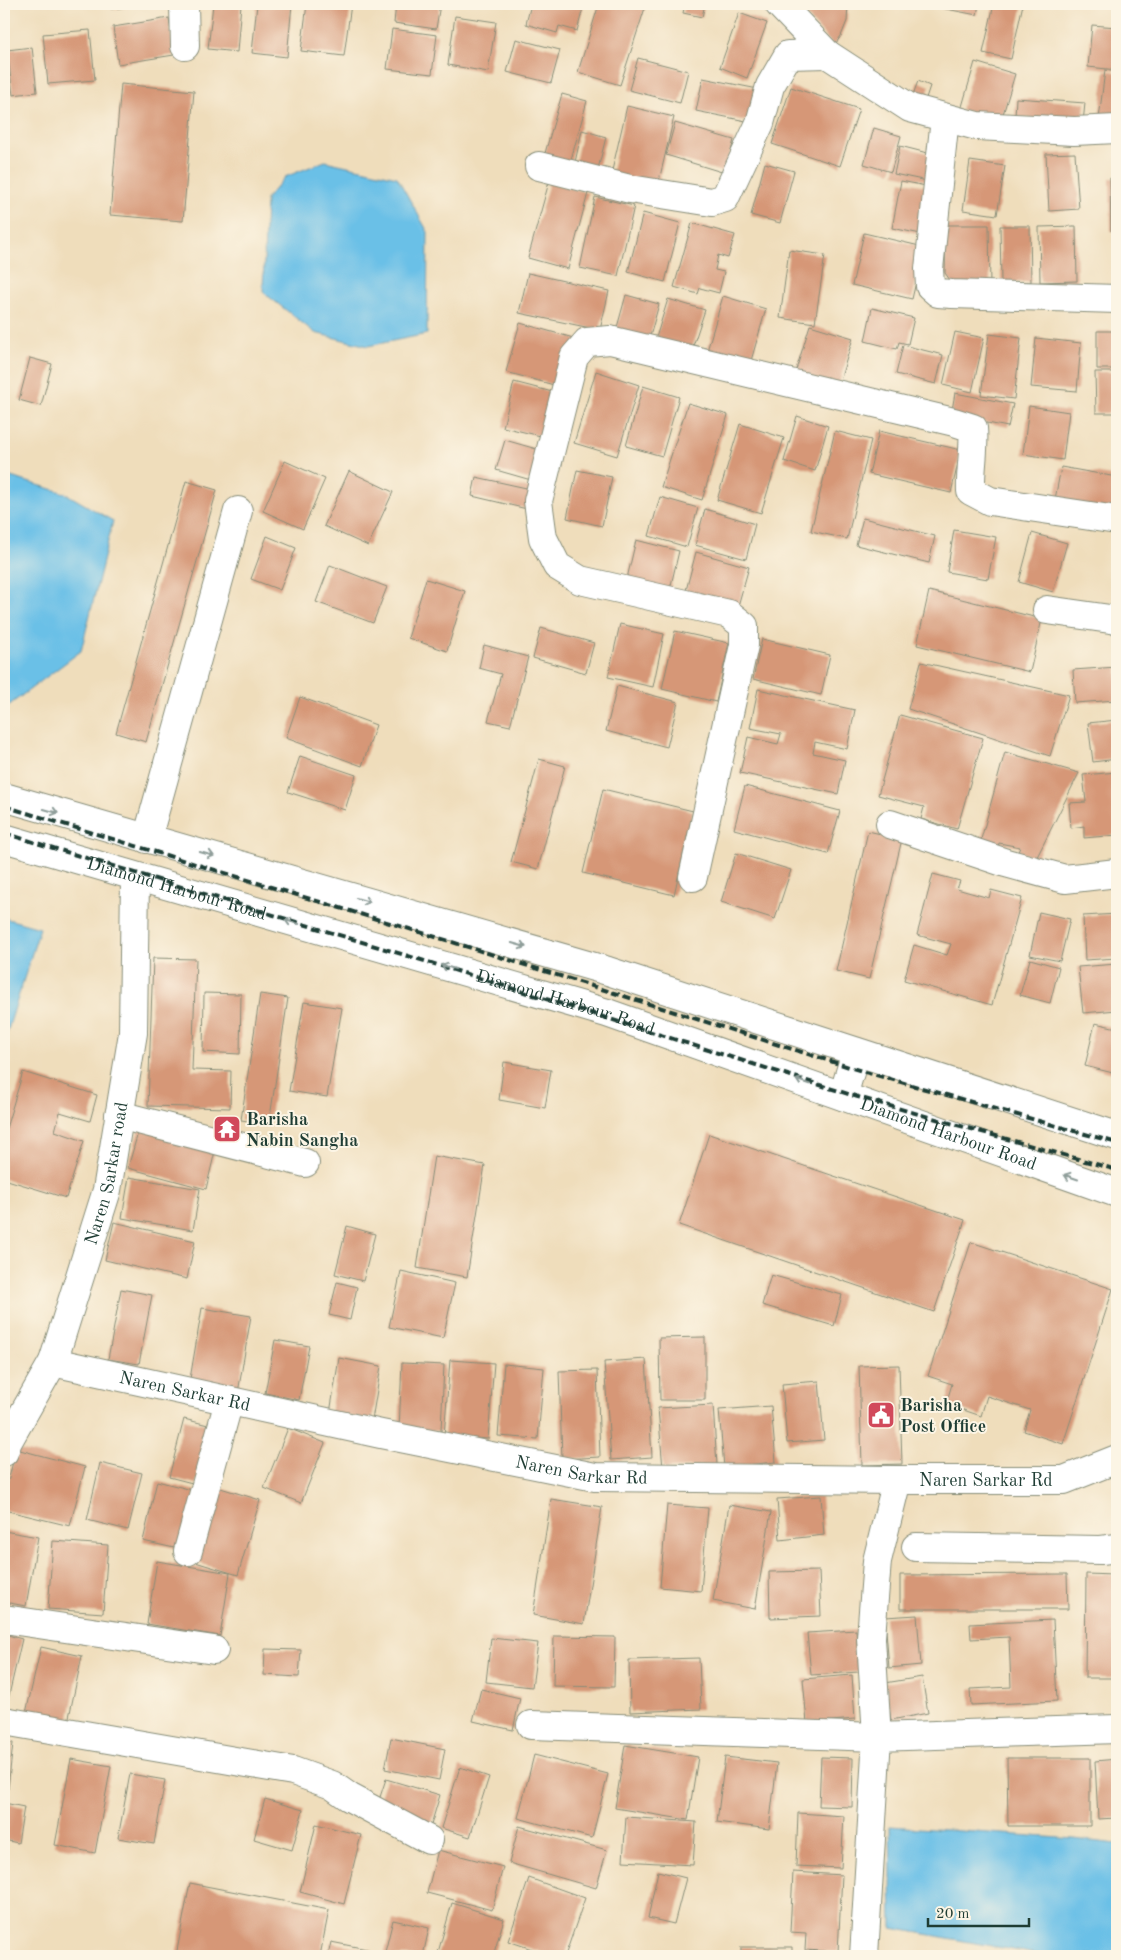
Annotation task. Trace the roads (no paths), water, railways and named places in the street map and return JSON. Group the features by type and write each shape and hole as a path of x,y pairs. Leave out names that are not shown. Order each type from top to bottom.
{"main road":[{"path":"184,4 185,46"},
{"path":"779,4 827,54 910,108 977,126 1074,131 1117,129"},
{"path":"538,166 630,189 712,202 725,198 760,123 770,86 788,55 827,54"},
{"path":"945,118 929,269 930,286 938,293 952,294 1117,299"},
{"path":"693,876 744,645 744,626 729,614 580,580 557,566 543,538 538,501 574,357 587,342 610,340 935,417 973,428 975,443 970,476 971,491 990,502 1117,520"},
{"path":"147,839 238,511"},
{"path":"1047,610 1117,620"},
{"path":"4,797 608,971 1117,1136"},
{"path":"890,824 1006,863 1065,880 1117,873"},
{"name":"Diamond Harbour Road","path":"4,838 607,1013 1117,1193"},
{"name":"Naren Sarkar road","path":"4,1452 8,1441 53,1362 107,1190 133,1033 135,876"},
{"path":"843,1096 856,1052"},
{"path":"119,1116 305,1163"},
{"name":"Naren Sarkar Rd","path":"53,1362 381,1434 595,1477 1064,1480 1117,1459"},
{"path":"188,1551 229,1401"},
{"path":"864,1956 877,1737 871,1638 877,1561 897,1480"},
{"path":"916,1547 1101,1550 1117,1548"},
{"path":"4,1619 214,1650"},
{"path":"4,1721 292,1771 332,1785 349,1797 429,1840"},
{"path":"531,1725 877,1737 1117,1729"}],"water":[{"path":"325,161 397,177 428,232 427,334 368,346 315,333 263,292 266,199 285,177"},
{"path":"4,475 65,493 113,521 81,651 4,709"},
{"path":"4,918 40,928 4,1042"},
{"path":"890,1826 1074,1839 1117,1844 1117,1956 1047,1956 892,1928"}],"railway":[{"path":"4,806 449,941 865,1072 1117,1143"},
{"path":"4,833 441,966 858,1097 1117,1170"}],"place":[{"name":"Barisha Nabin Sangha","path":"227,1129"},
{"name":"Barisha Post Office","path":"881,1415"}]}
